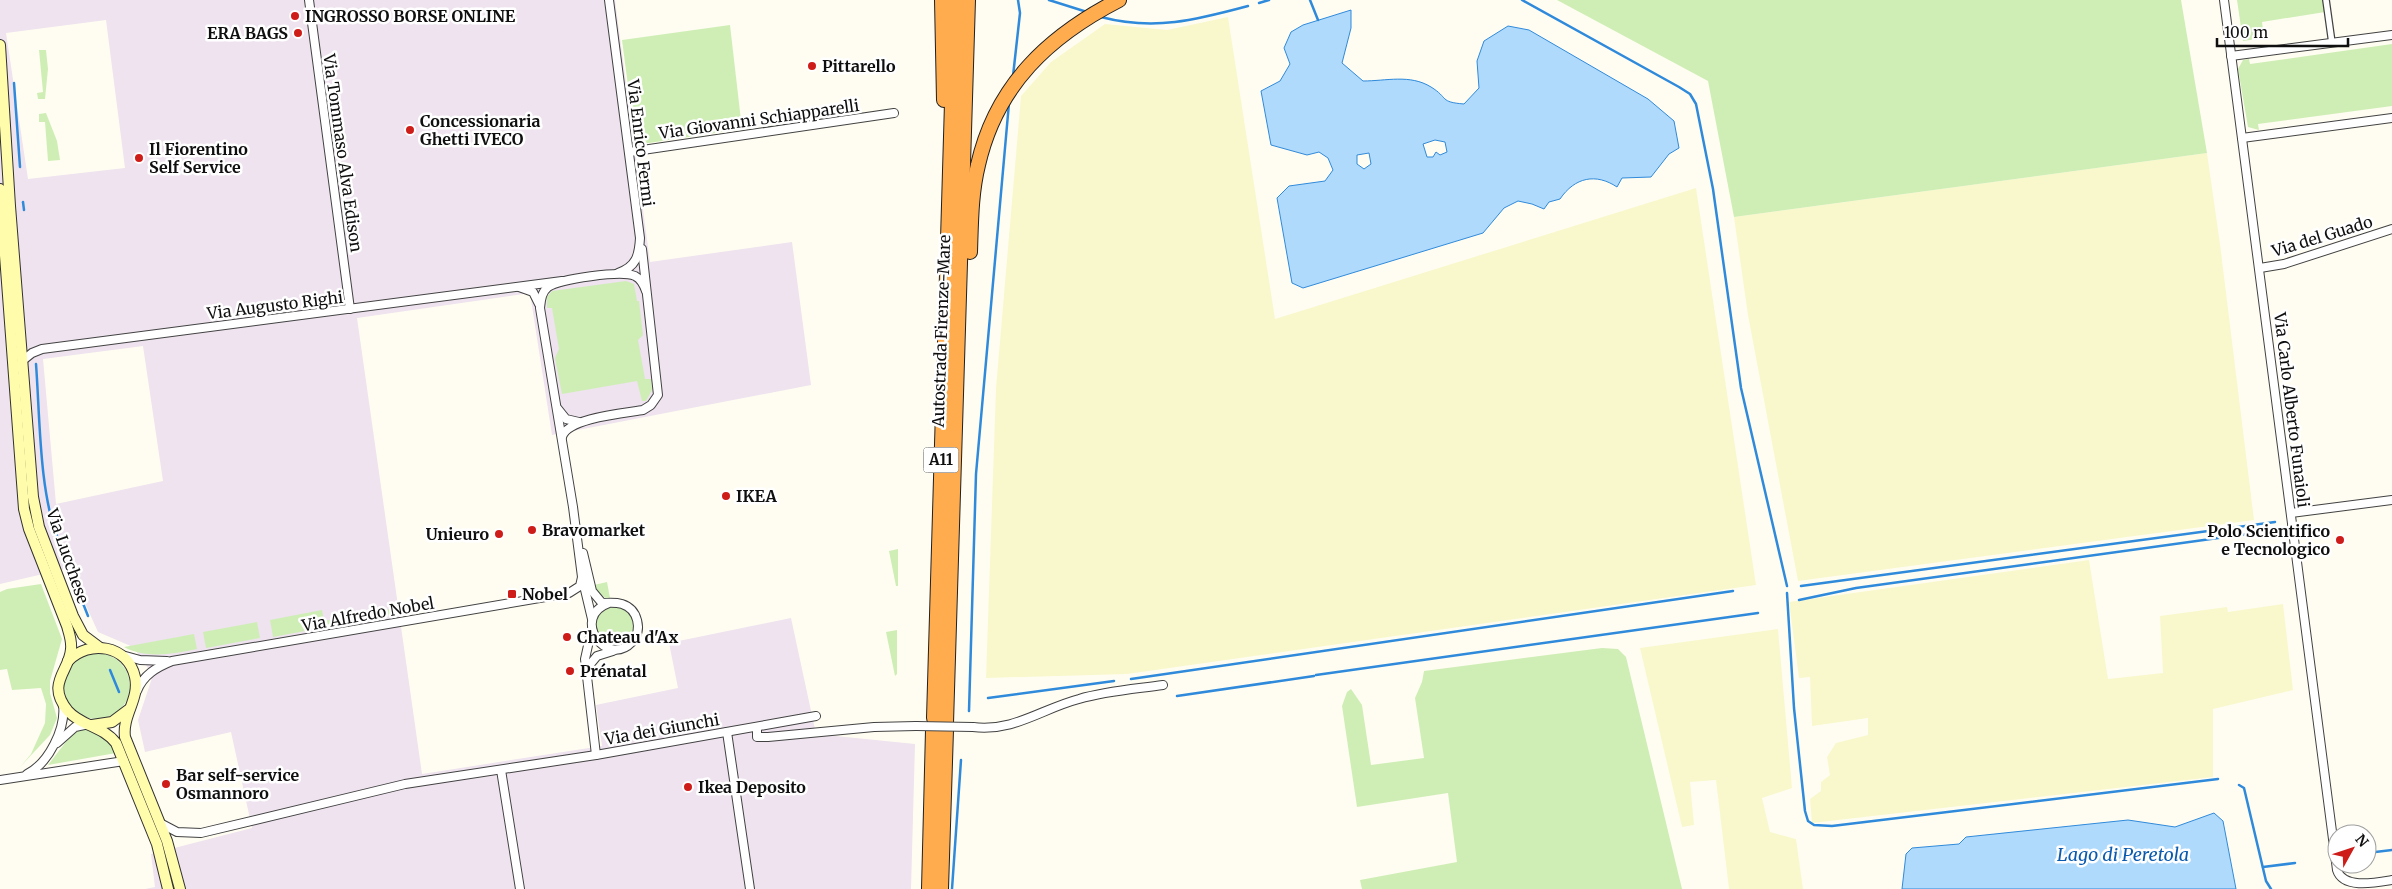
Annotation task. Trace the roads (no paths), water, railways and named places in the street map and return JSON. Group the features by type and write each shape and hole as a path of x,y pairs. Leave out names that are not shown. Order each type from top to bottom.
{"highway":[{"path":"942,0 943,84 949,201"},
{"name":"Autostrada Firenze-Mare","path":"941,889 940,726 949,201 955,0"},
{"name":"Autostrada Firenze-Mare","path":"929,889 940,726 956,422 968,0"},
{"path":"956,422 972,198 978,164 987,133 1008,94 1036,57 1078,23 1119,0"}],"main road":[{"name":"Via Lucchese","path":"0,45 20,341 33,497 39,526 76,624 86,638 100,647 120,654"},
{"name":"Via Lucchese","path":"0,189 21,484 29,529 68,631 71,649 59,683 62,701"},
{"path":"66,664 80,651 100,647"},
{"path":"120,654 133,670 136,692 124,726 125,737 160,823 168,889"},
{"path":"62,701 73,716 103,730 114,740 162,843 180,889"},
{"path":"89,724 100,725 112,722 130,708"}],"street":[{"name":"Via Tommaso Alva Edison","path":"309,0 350,309"},
{"name":"Via Enrico Fermi","path":"609,0 640,238 636,261 629,268 612,275"},
{"name":"Via Carlo Alberto Funaioli","path":"2224,0 2337,870 2343,882 2353,885 2392,880"},
{"path":"2326,0 2332,43"},
{"path":"2231,56 2392,35"},
{"name":"Via Giovanni Schiapparelli","path":"629,152 894,113"},
{"path":"2242,138 2392,118"},
{"name":"Via del Guado","path":"2260,268 2284,264 2392,229"},
{"path":"562,437 566,430 582,422 643,410 657,398 658,387 640,238"},
{"path":"540,308 544,291 562,281 612,275 635,276 642,282 646,291"},
{"name":"Via Augusto Righi","path":"22,361 28,355 38,350 562,281"},
{"path":"515,287 530,290 537,299 540,308 573,507 582,577 592,619 592,629 586,651 596,755"},
{"path":"20,341 38,350"},
{"path":"556,405 566,419 582,422"},
{"path":"2291,513 2392,500"},
{"path":"573,507 592,591 600,601 626,605 637,619 636,636 630,644 600,654 593,659 587,668"},
{"path":"582,577 580,586 569,593 580,599 588,608"},
{"name":"Via Alfredo Nobel","path":"120,654 140,660 172,661 569,593"},
{"path":"592,619 599,609 609,603"},
{"path":"592,629 596,640 602,645 612,649 621,648"},
{"name":"Via Alfredo Nobel","path":"136,692 146,676 160,666 172,661"},
{"path":"757,727 757,737 874,726 973,727 992,729 1011,726 1079,699 1163,685"},
{"path":"23,776 36,768 58,737 62,723 62,701"},
{"name":"Via dei Giunchi","path":"160,823 181,833 201,833 405,784 596,755 816,716"},
{"path":"50,750 72,729 89,724"},
{"path":"727,732 750,889"},
{"path":"0,780 124,761"},
{"path":"501,770 520,889"}],"water":[{"path":"1351,10 1351,28 1342,63 1363,81 1406,79 1415,81 1431,87 1447,101 1464,104 1479,88 1477,61 1484,41 1508,26 1529,30 1648,99 1674,121 1679,148 1669,154 1651,177 1622,178 1617,187 1594,179 1579,182 1572,186 1560,199 1549,202 1544,209 1518,201 1504,208 1483,233 1303,288 1292,283 1277,198 1289,186 1325,181 1333,170 1328,158 1319,152 1307,155 1271,145 1261,91 1280,81 1290,64 1284,48 1291,32 1303,25","holes":["1435,140 1445,142 1447,152 1440,155 1436,152 1433,157 1427,157 1423,144","1369,153 1371,164 1364,169 1357,164 1357,155"]},
{"name":"Lago di Peretola","path":"2214,813 2223,821 2236,889 1902,889 1906,854 1912,848 1959,844 1966,837 2128,820 2175,827"}],"waterway":[{"path":"1013,76 1020,13 1018,0"},
{"path":"1049,0 1087,12"},
{"path":"1259,3 1269,0"},
{"path":"1310,0 1318,20"},
{"path":"1522,0 1679,87 1690,94 1696,104 1713,189 1741,388 1787,586"},
{"path":"1101,17 1139,23 1175,22 1211,16 1248,6"},
{"path":"14,83 20,167"},
{"path":"969,711 976,474 1009,103"},
{"path":"23,202 24,210"},
{"path":"36,364 44,477 47,499 58,539"},
{"path":"1801,586 2275,522"},
{"path":"1799,600 1856,588 2276,530"},
{"path":"62,548 67,563"},
{"path":"71,573 88,616"},
{"path":"1131,679 1733,591"},
{"path":"1787,593 1794,708 1805,811 1808,821 1814,825 1832,826 2218,779"},
{"path":"1316,675 1758,613"},
{"path":"110,670 119,692"},
{"path":"1177,696 1314,676"},
{"path":"988,698 1114,681"},
{"path":"952,889 961,760"},
{"path":"2239,785 2244,788 2266,881 2271,889"},
{"path":"2377,852 2392,850"},
{"path":"2263,867 2295,863"}],"place":[{"name":"INGROSSO BORSE ONLINE","path":"295,16"},
{"name":"ERA BAGS","path":"298,33"},
{"name":"Pittarello","path":"812,66"},
{"name":"Concessionaria Ghetti IVECO","path":"410,130"},
{"name":"Il Fiorentino Self Service","path":"139,158"},
{"name":"IKEA","path":"726,496"},
{"name":"Bravomarket","path":"532,530"},
{"name":"Unieuro","path":"499,534"},
{"name":"Polo Scientifico e Tecnologico","path":"2340,540"},
{"name":"Nobel","path":"512,594"},
{"name":"Chateau d'Ax","path":"567,637"},
{"name":"Prénatal","path":"570,671"},
{"name":"Bar self-service Osmannoro","path":"166,784"},
{"name":"Ikea Deposito","path":"688,787"}]}
